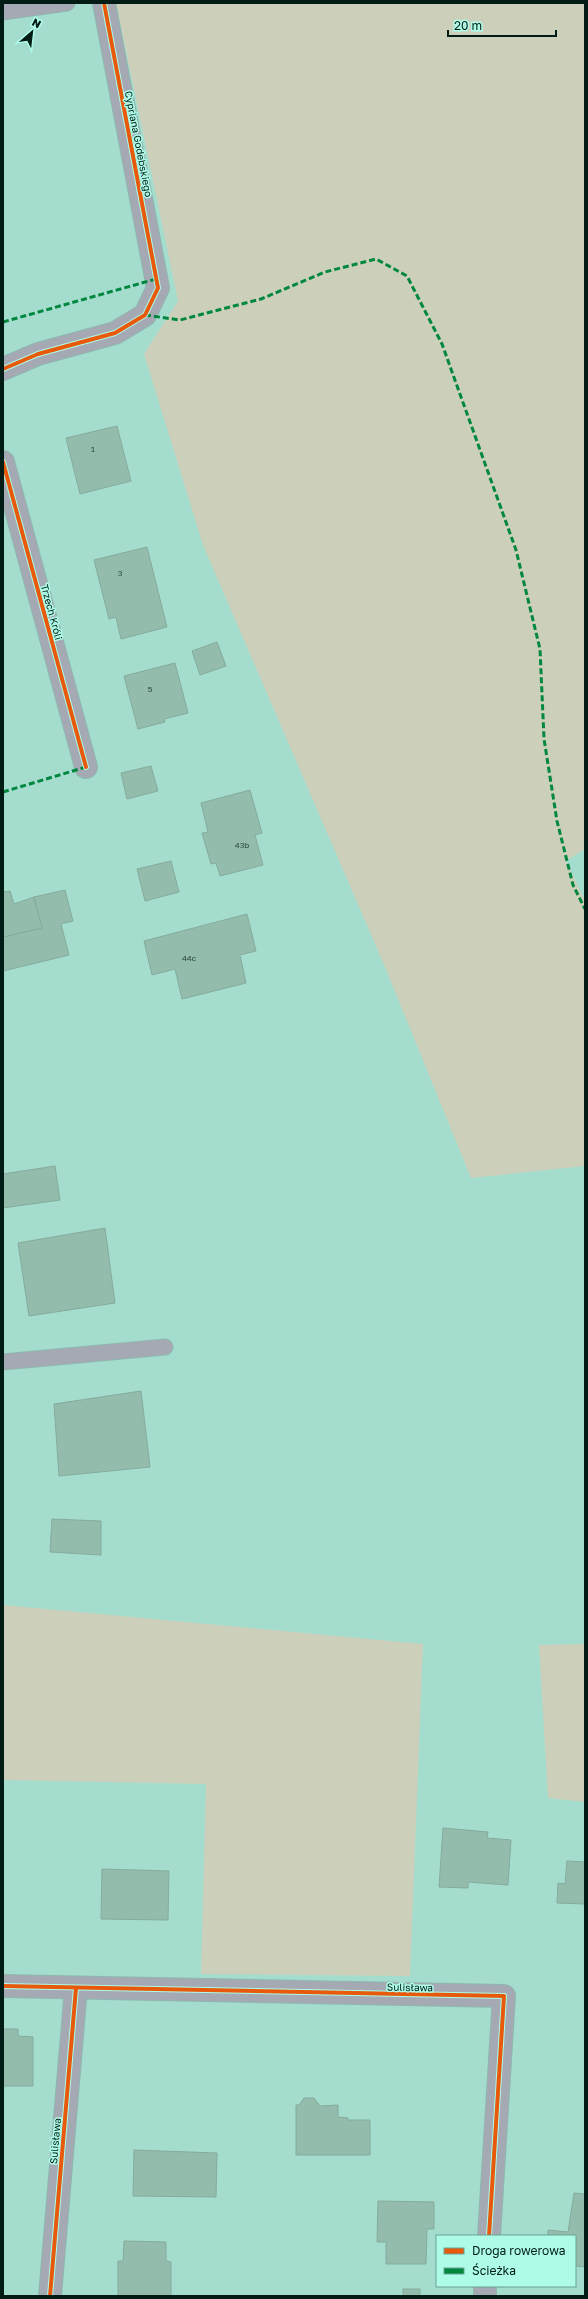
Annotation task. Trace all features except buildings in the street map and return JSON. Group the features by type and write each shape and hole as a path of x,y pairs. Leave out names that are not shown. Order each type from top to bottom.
{"street":[{"name":"Cypriana Godebskiego","path":"3,369 38,354 115,333 145,315 158,288 104,3"},
{"name":"Trzech Króli","path":"3,462 86,767"},
{"name":"Sulisława","path":"3,1986 504,1996 489,2235"},
{"name":"Sulisława","path":"50,2296 76,1988"}],"lane":[{"path":"3,12 67,3"},
{"path":"3,1362 165,1347"}],"green space":[{"path":"116,3 585,3 585,849 566,861 585,901 585,1166 471,1178 385,967 203,545 144,354 178,301"},
{"path":"3,1605 423,1644 410,1976 201,1974 206,1784 3,1780"},
{"path":"585,1644 585,1802 548,1798 539,1645"}],"marked path":[{"path":"145,315 180,320 261,299 325,272 376,259 407,276 442,344 516,550 540,649 544,739 557,821 573,885 585,909"},
{"path":"3,322 156,279"},
{"path":"3,792 86,767"}],"cycle path":[{"path":"3,369 38,354 115,333 145,315 158,288 104,3"},
{"path":"3,462 86,767"},
{"path":"3,1986 504,1996 489,2235"},
{"path":"50,2296 76,1988"}]}
